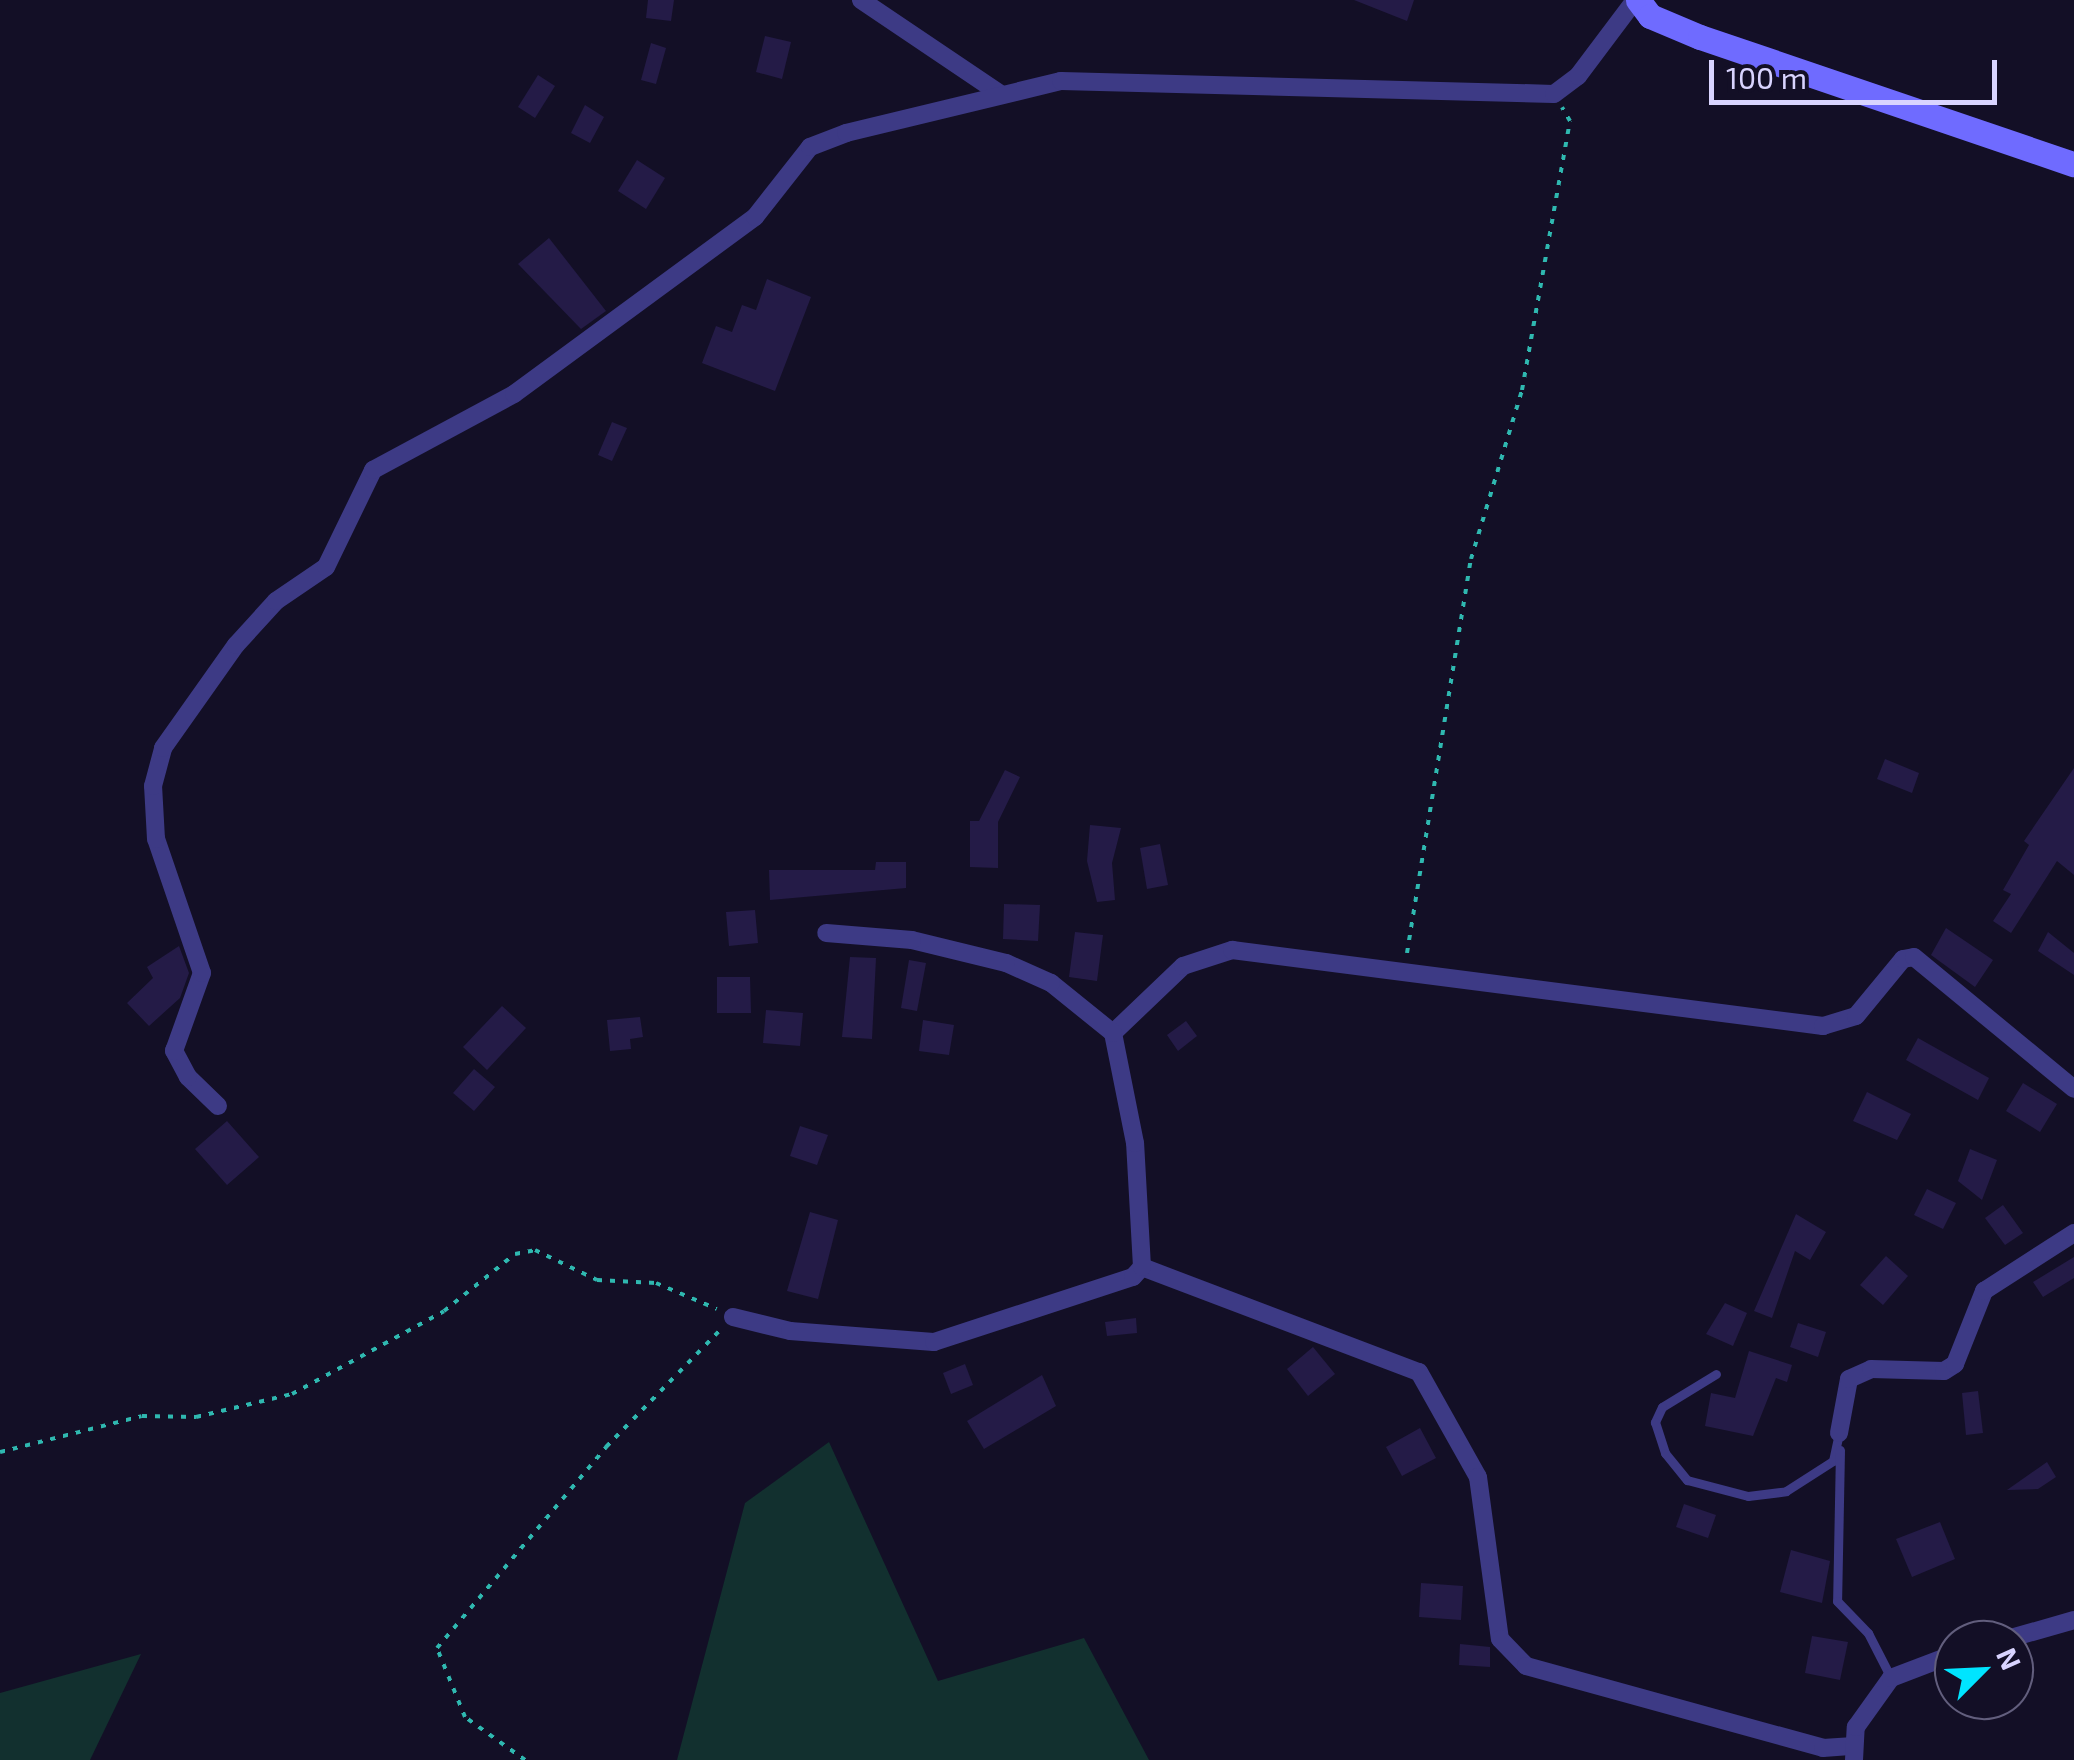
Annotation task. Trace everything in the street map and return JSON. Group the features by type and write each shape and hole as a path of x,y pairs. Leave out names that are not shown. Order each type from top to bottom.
{"main road":[{"path":"1637,0 1650,16 1700,37 2074,164"}],"street":[{"path":"861,0 1002,95"},
{"path":"218,1106 174,1051 202,974 156,839 153,786 163,748 236,645 276,601 326,567 365,478 514,394 755,218 810,147 1061,81 1554,94 1578,76 1637,0"},
{"path":"732,1317 790,1331 934,1342 1133,1278 1142,1267 1135,1143 1113,1033 1051,984 1006,963 912,940 826,933"},
{"path":"1113,1033 1183,966 1232,950 1823,1026 1856,1016 1903,960 1914,956 2074,1089"},
{"path":"1838,1433 1849,1380 1870,1369 1944,1371 1967,1348 1984,1291 2074,1233"},
{"path":"1142,1267 1396,1357 1419,1372 1478,1477 1500,1639 1526,1666 1851,1753 1890,1678 1934,1662"},
{"path":"2034,1631 2074,1620"}],"lane":[{"path":"1716,1374 1662,1407 1655,1422 1664,1453 1687,1480 1748,1496 1786,1491 1833,1460 1838,1433"},
{"path":"1838,1433 1844,1526 1837,1601 1868,1633 1890,1678"}],"path":[{"path":"1404,972 1471,559 1522,390 1570,122 1554,94"},
{"path":"0,1452 142,1416 196,1417 292,1394 468,1296 515,1254 535,1250 597,1280 684,1291 732,1317 606,1447 437,1648 465,1716 525,1760"}],"green space":[{"path":"829,1442 938,1681 1084,1638 1149,1760 677,1760 745,1503"},
{"path":"141,1654 90,1760 0,1760 0,1693"}],"building":[{"path":"648,0 674,0 671,21 646,18"},
{"path":"1354,0 1414,0 1407,21"},
{"path":"765,36 791,42 782,79 756,72"},
{"path":"651,43 666,48 656,84 641,80"},
{"path":"538,75 555,86 535,118 518,107"},
{"path":"585,105 604,117 590,143 571,133"},
{"path":"637,160 665,178 646,209 618,191"},
{"path":"549,238 606,311 581,329 518,264"},
{"path":"767,279 811,297 775,391 702,363 716,326 732,332 742,305 756,310"},
{"path":"612,422 627,428 612,461 598,455"},
{"path":"1885,759 1919,773 1912,793 1877,779"},
{"path":"2074,768 2074,875 2057,861 2011,933 1993,921 2011,894 2003,890 2029,845 2024,841"},
{"path":"1005,770 1020,777 998,822 998,868 970,867 970,821 979,821"},
{"path":"1090,825 1121,828 1112,863 1115,900 1097,902 1087,861"},
{"path":"1160,844 1168,885 1147,889 1140,848"},
{"path":"876,862 906,862 906,888 770,900 769,870 875,870"},
{"path":"1004,904 1040,905 1038,941 1003,939"},
{"path":"755,910 758,943 729,946 726,912"},
{"path":"1946,928 1993,960 1975,987 1931,955"},
{"path":"1075,932 1103,935 1097,981 1069,977"},
{"path":"2048,932 2074,953 2074,975 2038,951"},
{"path":"179,946 189,973 180,998 149,1026 127,1003 153,978 147,967"},
{"path":"850,957 876,958 872,1039 842,1037"},
{"path":"909,960 926,963 917,1011 901,1008"},
{"path":"717,977 750,977 751,1013 717,1013"},
{"path":"502,1006 526,1028 487,1070 463,1047"},
{"path":"766,1010 803,1013 800,1046 763,1043"},
{"path":"640,1017 643,1037 630,1039 631,1049 610,1051 607,1020"},
{"path":"923,1020 954,1025 949,1055 919,1051"},
{"path":"1186,1021 1197,1036 1178,1051 1167,1035"},
{"path":"1918,1038 1989,1078 1978,1100 1906,1060"},
{"path":"474,1069 495,1087 474,1111 453,1093"},
{"path":"2023,1083 2057,1104 2040,1132 2006,1111"},
{"path":"1867,1092 1911,1114 1897,1140 1853,1121"},
{"path":"227,1121 259,1157 227,1185 195,1149"},
{"path":"800,1126 828,1135 817,1165 790,1156"},
{"path":"1970,1149 1997,1160 1982,1200 1958,1181"},
{"path":"1927,1189 1956,1203 1943,1229 1914,1215"},
{"path":"2003,1205 2023,1233 2005,1245 1985,1218"},
{"path":"810,1212 838,1220 818,1299 787,1291"},
{"path":"1796,1214 1826,1232 1810,1260 1795,1251 1772,1318 1754,1311"},
{"path":"1886,1256 1908,1276 1883,1305 1860,1285"},
{"path":"2074,1257 2074,1278 2043,1297 2033,1282"},
{"path":"1725,1303 1747,1313 1733,1346 1706,1334"},
{"path":"1136,1318 1137,1333 1107,1336 1105,1322"},
{"path":"1798,1323 1826,1332 1818,1357 1790,1347"},
{"path":"1313,1347 1335,1374 1308,1396 1287,1369"},
{"path":"1749,1351 1792,1365 1787,1382 1776,1378 1753,1436 1705,1426 1711,1393 1735,1398"},
{"path":"965,1364 973,1385 951,1394 943,1373"},
{"path":"1042,1375 1056,1406 984,1449 967,1421"},
{"path":"1978,1391 1983,1433 1966,1435 1962,1393"},
{"path":"1420,1428 1436,1458 1402,1476 1386,1447"},
{"path":"2047,1462 2056,1477 2038,1489 2007,1490"},
{"path":"1684,1504 1716,1515 1708,1538 1676,1527"},
{"path":"1940,1522 1955,1559 1912,1577 1896,1539"},
{"path":"1791,1550 1830,1561 1822,1603 1780,1592"},
{"path":"1421,1583 1463,1586 1461,1620 1419,1617"},
{"path":"1812,1636 1848,1642 1840,1680 1805,1673"},
{"path":"1460,1644 1490,1647 1490,1667 1459,1665"}]}
